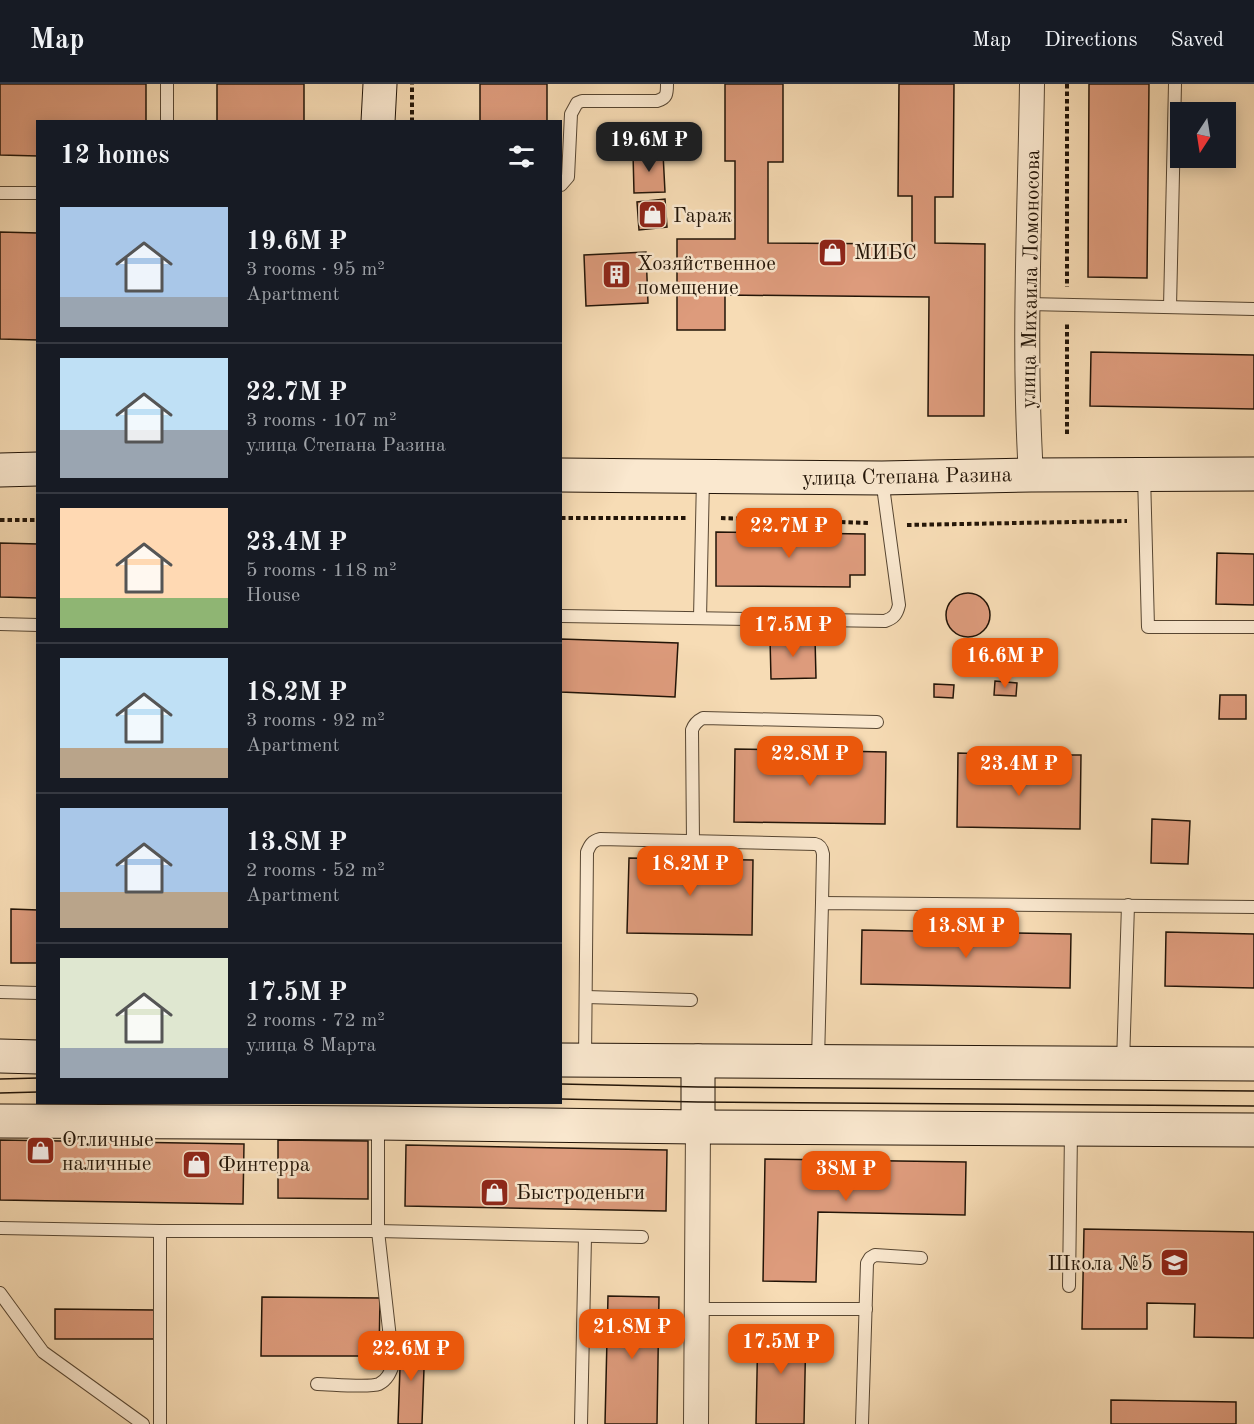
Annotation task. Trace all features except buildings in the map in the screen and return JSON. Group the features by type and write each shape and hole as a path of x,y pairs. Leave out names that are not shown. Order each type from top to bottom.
{"main road":[{"path":"378,120 380,84"},
{"path":"0,470 36,470"},
{"name":"улица Степана Разина","path":"562,475 882,478 1144,473 1254,474"},
{"path":"0,1056 36,1057"},
{"path":"573,1060 1254,1064"},
{"path":"698,1061 698,1127"},
{"path":"0,1121 1254,1130"}],"street":[{"name":"улица Михаила Ломоносова","path":"1031,475 1028,430 1028,304 1032,84"},
{"path":"696,1424 698,1127"}],"lane":[{"path":"167,84 167,120"},
{"path":"562,184 568,177 571,114 577,103 582,101 657,101 664,99 668,84"},
{"path":"1170,307 1175,84"},
{"path":"0,193 36,193"},
{"path":"1028,304 1254,309"},
{"path":"1144,473 1148,627 1254,627"},
{"path":"700,618 703,477"},
{"path":"562,616 885,621 892,618 897,613 899,605 882,478"},
{"path":"0,624 36,625"},
{"path":"693,841 692,730 693,725 698,721 703,718 876,722"},
{"path":"573,1060 586,997 587,852 594,840 600,839 815,844 823,849 818,1062"},
{"path":"822,903 1254,907"},
{"path":"1123,1064 1128,905"},
{"path":"0,992 36,993"},
{"path":"586,997 691,1000"},
{"path":"317,1384 374,1385 386,1380 393,1365 378,1231 378,1123"},
{"path":"1070,1286 1071,1129"},
{"path":"0,1228 378,1231 642,1238"},
{"path":"160,1231 160,1424"},
{"path":"581,1424 585,1237"},
{"path":"862,1424 867,1263 875,1256 921,1258"},
{"path":"0,1293 43,1352 142,1424"},
{"path":"697,1309 866,1309"}],"path":[{"path":"412,84 412,120"},
{"path":"1067,84 1067,434"},
{"path":"562,518 758,519 920,526 1145,520"},
{"path":"0,520 36,520"}],"tram line":[{"path":"0,1079 36,1078"},
{"path":"562,1084 1254,1091"},
{"path":"0,1093 36,1092"},
{"path":"562,1099 1254,1106"}],"place":[{"name":"Гараж","path":"652,215"},
{"name":"МИБС","path":"833,252"},
{"name":"Хозяйственное помещение","path":"616,275"},
{"name":"Отличные наличные","path":"41,1151"},
{"name":"Финтерра","path":"197,1164"},
{"name":"Быстроденьги","path":"495,1192"},
{"name":"Школа №5","path":"1174,1263"}]}
